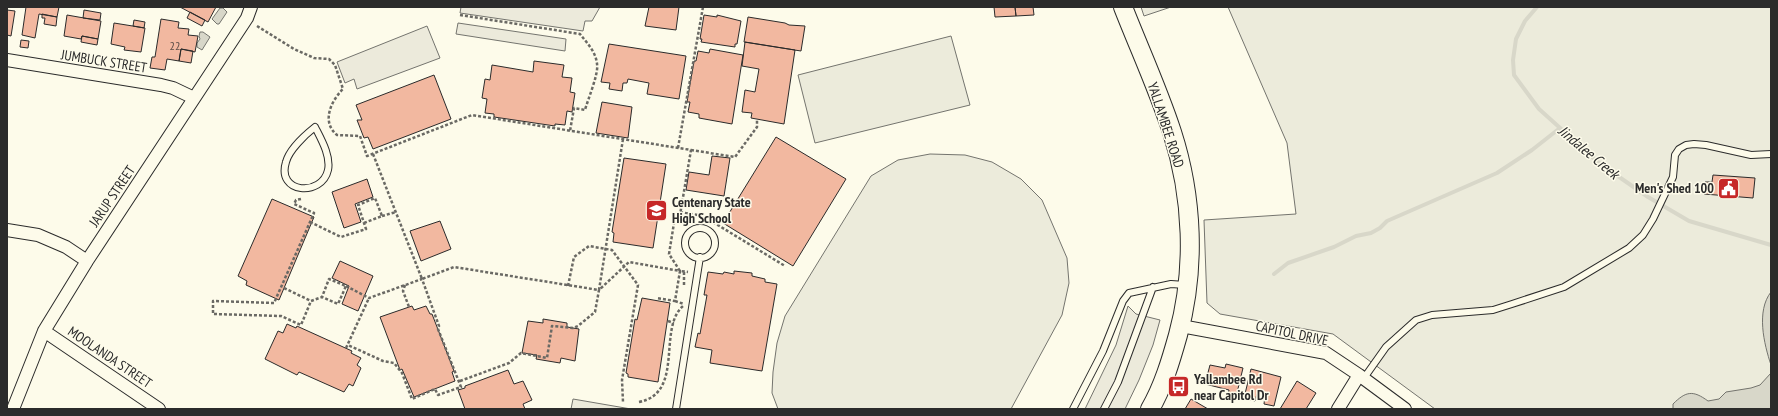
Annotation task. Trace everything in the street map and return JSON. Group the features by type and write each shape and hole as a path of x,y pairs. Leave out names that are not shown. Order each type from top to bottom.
{"main road":[{"name":"YALLAMBEE ROAD","path":"1123,7 1172,131 1182,170 1188,204 1190,244 1188,286 1181,326 1172,356 1150,409"}],"street":[{"name":"JARUP STREET","path":"13,409 44,330 87,261 247,18 251,7"},
{"name":"JUMBUCK STREET","path":"7,60 162,85 173,88 194,98"},
{"path":"7,230 38,235 66,247 87,261"},
{"name":"CAPITOL DRIVE","path":"1181,326 1326,353 1362,376 1405,409"},
{"name":"MOOLANDA STREET","path":"44,330 159,409"},
{"path":"1338,409 1362,376"}],"lane":[{"path":"315,127 319,135 328,158 328,170 324,180 313,187 302,188 291,186 286,178 286,162 302,138 315,127"},
{"path":"1362,376 1386,347 1416,320 1432,315 1451,312 1493,310 1564,287 1629,248 1643,235 1656,213 1673,177 1676,155 1679,149 1686,146 1706,145 1751,155 1771,154"},
{"path":"699,228 708,230 715,242 712,251 700,258 695,257 687,250 685,240 690,232 699,228"},
{"path":"676,409 700,258"},
{"path":"1073,409 1102,351 1123,301 1129,293 1171,284 1188,286"},
{"path":"1104,409 1118,382 1153,287"}],"path":[{"path":"678,148 703,7"},
{"path":"460,15 580,34 592,49 597,64 592,89 585,110 574,108 570,131"},
{"path":"257,26 294,49 314,58 329,59 335,65 343,89 336,98 329,113 328,119 330,128 335,133 342,136 360,136 367,156 472,115 735,157 756,127 757,119"},
{"path":"332,137 335,133"},
{"path":"460,381 509,363 520,353 547,358 552,326 573,328 578,326 595,312 623,139"},
{"path":"675,301 680,271 668,254 674,223 680,212 691,150"},
{"path":"373,154 422,279 439,326 438,329 451,365 453,364 460,381 461,387 438,395 435,389 412,398 402,373 394,363 383,361 347,347 369,298 406,285 422,279 454,267 599,290"},
{"path":"304,198 296,200 294,204 314,213 274,303 213,301 213,314 281,316 300,325 310,300"},
{"path":"310,222 341,237 366,229 358,205 375,198 382,216"},
{"path":"364,223 396,212"},
{"path":"680,212 703,216 785,266"},
{"path":"568,286 574,257 589,246 612,250 638,285 622,380 623,402"},
{"path":"599,290 629,262 698,274"},
{"path":"322,297 329,279 369,298"},
{"path":"406,285 403,291 409,307"},
{"path":"284,288 310,300 322,297 338,304 346,286"},
{"path":"656,298 685,304"},
{"path":"639,402 653,396 662,386 674,322 678,310"},
{"path":"668,321 674,322"}],"shaded area":[{"path":"461,7 600,7 592,21 585,21 583,31 460,13"},
{"path":"1141,7 1171,7 1144,16"},
{"path":"1228,7 1771,7 1771,409 1435,409 1333,334 1220,314 1207,303 1204,220 1296,214 1287,143"},
{"path":"220,8 223,8 227,12 219,24 217,24 212,19"},
{"path":"458,23 566,39 565,51 456,34"},
{"path":"427,26 440,58 357,89 354,79 345,83 337,62"},
{"path":"200,32 203,32 210,37 202,50 197,47 197,43 200,39"},
{"path":"951,36 970,105 815,143 798,75"},
{"path":"930,154 965,155 992,162 1021,179 1042,200 1067,258 1069,283 1062,315 1011,409 778,409 772,393 773,372 777,343 785,316 871,176 898,160"},
{"path":"1771,292 1771,365 1764,338 1763,318 1766,300"},
{"path":"1128,306 1136,314 1160,320 1153,345 1139,380 1125,409 1085,409 1116,345"},
{"path":"1771,373 1771,409 1673,409 1673,404 1686,394 1698,395 1708,401 1719,399 1726,392 1760,385"},
{"path":"573,399 631,409 571,409"}],"building":[{"path":"26,7 59,7 57,17 39,14 35,38 22,35"},
{"path":"180,7 216,7 208,22"},
{"path":"649,7 679,7 676,30 645,26"},
{"path":"994,7 1015,7 1016,16 995,17"},
{"path":"1015,7 1033,7 1034,15 1016,16"},
{"path":"7,10 15,11 11,36 7,35"},
{"path":"84,10 101,13 100,20 83,18"},
{"path":"190,12 205,20 202,26 187,18"},
{"path":"42,14 57,17 56,26 44,24 45,18 42,18"},
{"path":"67,15 101,21 98,39 82,36 81,39 64,36"},
{"path":"704,15 717,17 717,15 741,21 737,44 735,44 735,47 701,42 702,39 700,39"},
{"path":"748,17 789,25 805,26 801,51 744,42"},
{"path":"161,19 179,22 178,28 189,29 188,35 198,36 195,52 181,49 179,61 167,59 165,70 150,68 152,57 155,57"},
{"path":"134,20 145,22 144,28 133,26"},
{"path":"114,23 145,28 141,52 124,50 125,47 111,44"},
{"path":"82,36 98,39 97,45 81,42"},
{"path":"21,40 29,41 28,48 20,47"},
{"path":"745,42 795,50 784,124 751,118 752,113 742,112 745,90 755,92 759,69 742,66"},
{"path":"609,44 686,56 679,99 647,94 649,83 628,79 627,83 623,83 622,91 609,89 610,83 601,82"},
{"path":"181,49 193,51 191,63 179,61"},
{"path":"710,49 743,55 732,124 699,118 699,114 688,112 690,102 687,102 694,61 696,61 698,51 709,53"},
{"path":"534,61 564,65 562,77 572,78 570,92 575,93 572,112 567,111 565,125 555,124 555,126 494,117 494,114 485,113 487,99 482,98 485,79 490,80 492,65 533,72"},
{"path":"434,75 451,119 373,149 368,137 364,138 357,120 362,120 356,105"},
{"path":"602,102 632,107 628,138 596,133"},
{"path":"776,137 846,179 793,266 723,223"},
{"path":"712,156 730,158 724,196 686,190 689,172 709,175"},
{"path":"624,158 666,164 653,248 613,242 614,233 612,232"},
{"name":"Men's Shed 100","path":"1713,175 1755,178 1753,198 1704,194 1705,182 1712,182"},
{"path":"367,179 373,197 355,204 361,222 344,228 332,192"},
{"path":"272,199 314,217 279,300 246,285 247,281 238,276"},
{"path":"440,221 451,249 421,261 410,231"},
{"path":"340,261 373,276 358,311 342,304 349,286 332,278"},
{"path":"734,271 752,273 752,276 765,279 765,282 777,284 762,371 710,363 712,350 695,347 698,333 700,334 707,295 704,295 708,272 723,274 724,272 734,274"},
{"path":"642,298 670,303 658,382 628,377 628,374 626,373 635,319 637,320"},
{"path":"412,306 414,310 426,306 430,314 432,314 454,371 452,372 455,381 414,397 402,369 400,370 380,317"},
{"path":"543,319 567,323 567,327 579,329 575,361 561,358 560,363 536,359 537,355 522,353 528,321 543,323"},
{"path":"287,324 296,328 297,326 352,351 351,353 361,358 357,365 361,368 353,386 349,384 344,392 299,372 297,375 265,359 278,331 283,333"},
{"path":"1226,364 1243,368 1236,397 1228,395 1229,390 1205,384 1210,365 1225,368"},
{"path":"1251,369 1281,377 1274,406 1264,404 1265,396 1257,394 1255,401 1244,398"},
{"path":"508,370 514,384 523,381 532,400 523,404 525,409 465,409 458,390"},
{"path":"1297,381 1316,393 1306,409 1280,409"},
{"path":"1191,399 1208,409 1185,409"}],"waterway":[{"name":"Jindalee Creek","path":"1537,7 1525,21 1516,39 1513,60 1514,75 1539,109 1599,163 1648,197 1689,221 1771,245"},
{"path":"1274,274 1288,263 1334,247 1356,236 1371,233 1380,228 1387,221 1497,173 1532,150 1560,128"}],"place":[{"name":"Men's Shed 100","path":"1729,188"},
{"name":"Centenary State High School","path":"656,210"},
{"name":"Yallambee Rd near Capitol Dr","path":"1178,387"}]}
